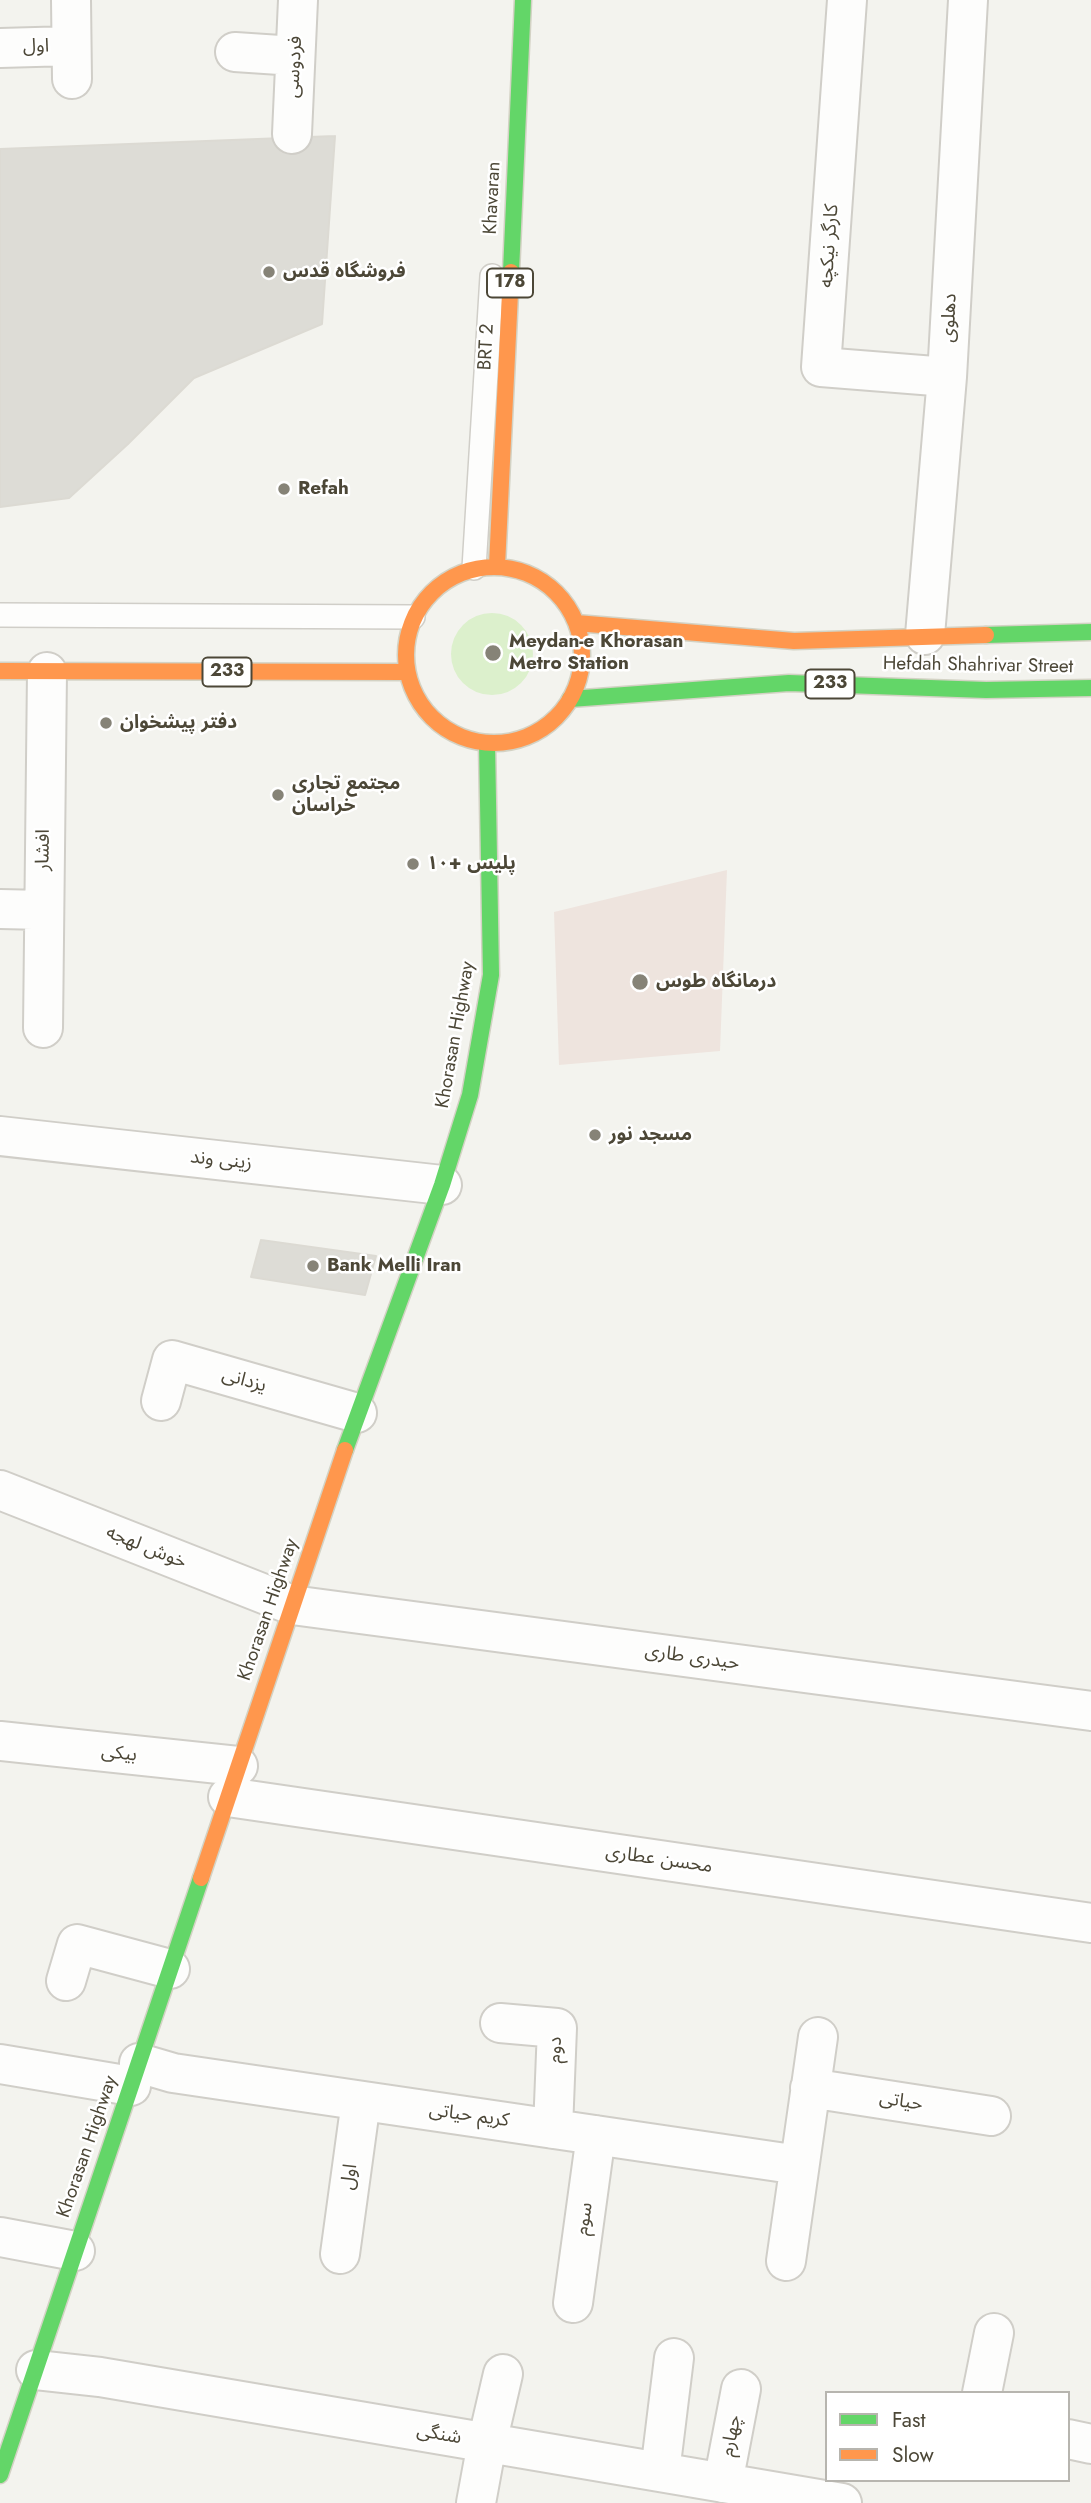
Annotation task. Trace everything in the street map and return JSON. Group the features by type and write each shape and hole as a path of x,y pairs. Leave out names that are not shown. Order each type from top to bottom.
{"main road":[{"name":"Khavaran","path":"485,567 523,0"},
{"path":"485,567 522,570 545,582 564,600 576,623 582,648 580,675 570,699 555,719 535,733 512,741 487,743 460,736 435,721 417,699 407,672 406,644 414,617 428,595 449,578 485,567"},
{"name":"Hefdah Shahrivar Street","path":"576,623 794,640 1091,632"},
{"name":"233","path":"0,671 407,672"},
{"name":"Hefdah Shahrivar Street","path":"570,699 789,683 986,690 1091,688"},
{"name":"Khorasan Highway","path":"0,2475 357,1413 442,1185 470,1096 491,975 487,743"}],"street":[{"name":"اول","path":"0,48 71,62 71,0"},
{"name":"فردوسی","path":"292,134 298,0"},
{"name":"کارگر نیکچه","path":"847,0 821,367 947,377"},
{"name":"دهلوی","path":"925,635 947,377 968,0"},
{"path":"235,52 295,56"},
{"name":"افشار","path":"43,1028 47,672"},
{"path":"0,909 44,910"},
{"name":"زینی وند","path":"0,1136 442,1185"},
{"name":"یزدانی","path":"161,1401 172,1360 357,1413"},
{"name":"خوش لهجه","path":"0,1490 292,1605"},
{"name":"حیدری طاری","path":"292,1605 1091,1712"},
{"name":"بیکی","path":"0,1741 233,1782"},
{"name":"محسن عطاری","path":"233,1782 1091,1923"},
{"path":"66,1981 80,1931 170,1969"},
{"name":"دوم","path":"500,2023 557,2028 553,2129"},
{"path":"786,2261 818,2037"},
{"name":"کریم حیاتی","path":"0,2064 135,2075 173,2073 799,2165"},
{"name":"حیاتی","path":"810,2088 991,2116"},
{"name":"اول","path":"340,2254 361,2101"},
{"name":"سوم","path":"573,2303 596,2135"},
{"path":"0,2237 75,2251"},
{"path":"982,2391 994,2333"},
{"path":"660,2472 674,2358"},
{"name":"شنگی","path":"36,2370 100,2377 842,2503"},
{"path":"476,2503 503,2374"},
{"name":"چهارم","path":"723,2483 741,2389"},
{"path":"1070,2440 1091,2444"}],"lane":[{"name":"BRT 2","path":"485,567 508,0"},
{"path":"0,615 414,617"}],"shaded area":[{"name":"درمانگاه طوس","path":"727,870 720,1051 559,1065 554,912"}],"green space":[{"path":"492,613 508,616 521,625 530,638 533,654 530,670 521,683 508,692 492,695 476,692 463,683 454,670 451,654 454,638 463,625 476,616"}],"building":[{"path":"335,136 322,324 194,378 69,498 0,507 0,149"},
{"name":"Bank Melli Iran","path":"261,1240 376,1256 365,1295 251,1277"}],"traffic: fast":[{"path":"511,272 523,0"},
{"path":"986,635 1091,632"},
{"path":"570,699 789,683 986,690 1091,688"},
{"path":"345,1450 442,1185 470,1095 491,975 487,743"},
{"path":"0,2475 201,1878"}],"traffic: slow":[{"path":"497,566 511,272"},
{"path":"494,567 528,574 556,593 575,621 582,655 575,689 556,717 528,736 494,743 460,736 432,717 413,689 406,655 413,621 432,593 460,574 494,567"},
{"path":"576,623 794,641 986,635"},
{"path":"0,671 407,672"},
{"path":"201,1878 345,1450"}],"place":[{"name":"فروشگاه قدس","path":"269,272"},
{"name":"Refah","path":"284,489"},
{"name":"Meydan-e Khorasan Metro Station","path":"493,653"},
{"name":"دفتر پیشخوان","path":"106,723"},
{"name":"مجتمع تجاری خراسان","path":"278,795"},
{"name":"پلیس +۱۰","path":"413,864"},
{"name":"درمانگاه طوس","path":"640,982"},
{"name":"مسجد نور","path":"595,1135"},
{"name":"Bank Melli Iran","path":"313,1266"}]}
